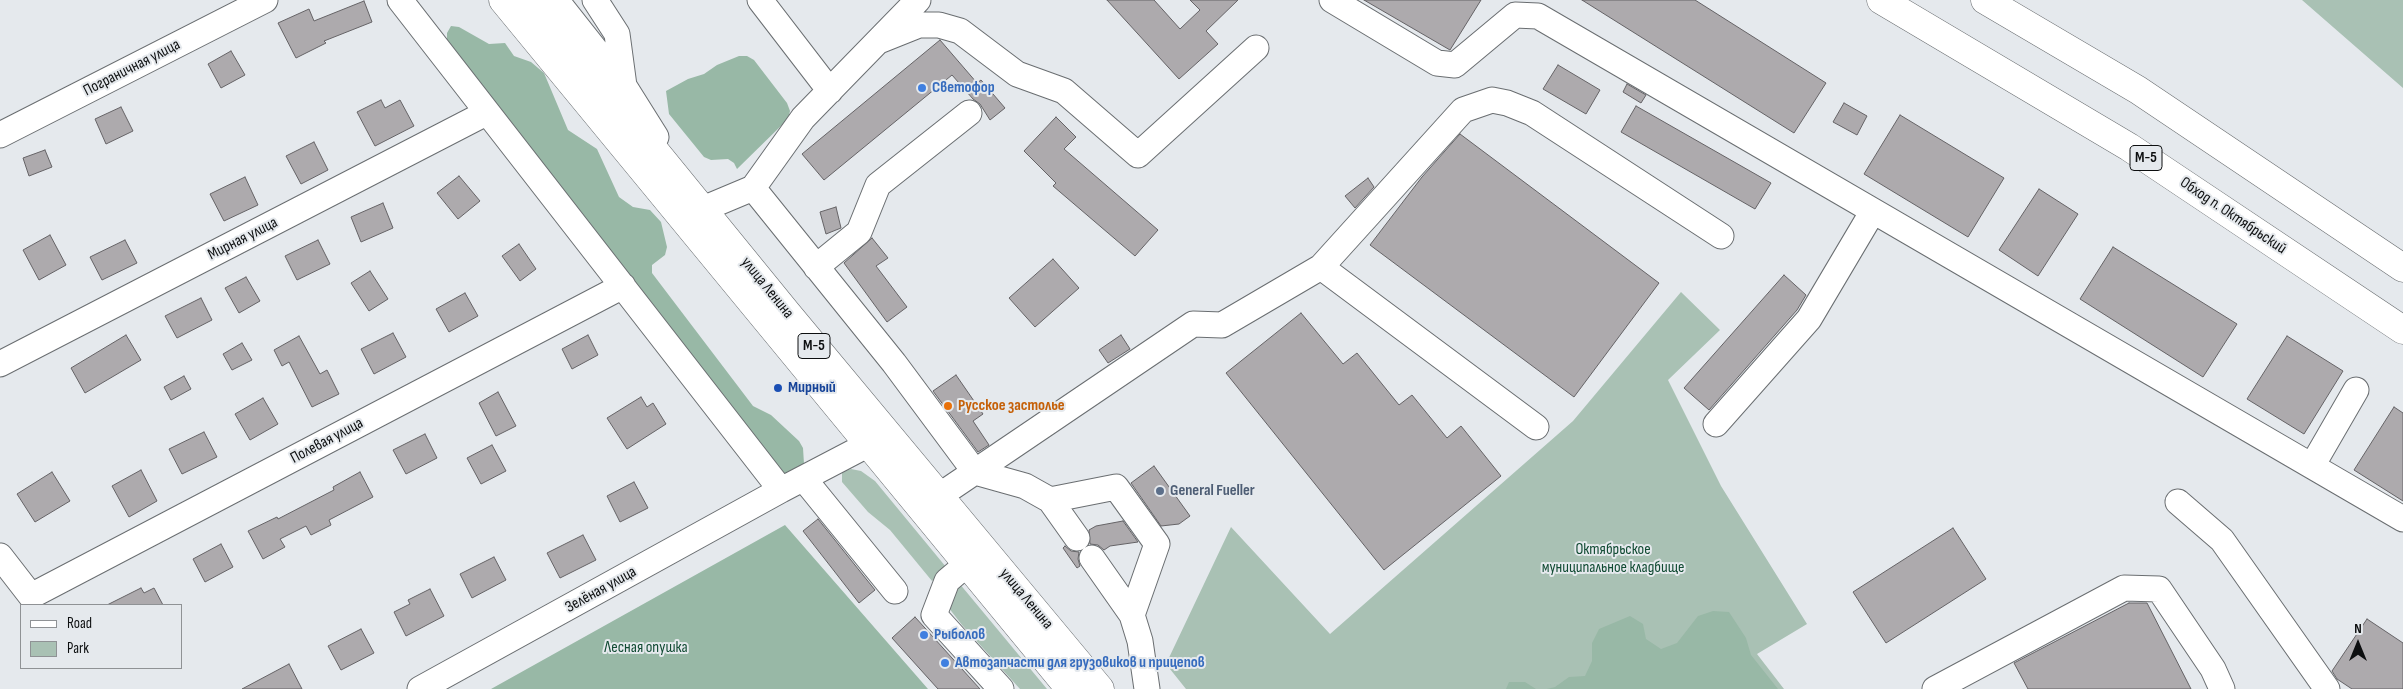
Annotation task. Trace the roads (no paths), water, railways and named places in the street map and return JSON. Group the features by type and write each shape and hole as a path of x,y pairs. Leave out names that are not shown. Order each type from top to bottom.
{"main road":[{"name":"улица Ленина","path":"503,0 1070,689"},
{"name":"улица Ленина","path":"532,0 698,204 1100,689"},
{"name":"Обход п. Октябрьский","path":"1881,0 2129,147 2403,330"},
{"path":"1985,0 2138,90 2403,268"}],"street":[{"name":"Пограничная улица","path":"0,135 265,0"},
{"path":"400,0 781,490"},
{"path":"556,0 624,86 698,204 753,188 803,118 918,0"},
{"path":"760,0 830,91"},
{"path":"1332,0 1437,64 1455,65 1515,15 1538,16 2403,519"},
{"path":"602,2 617,34 624,86"},
{"path":"879,40 918,25 939,24 960,31 1017,74 1064,91 1138,155 1256,48"},
{"path":"939,496 1193,324 1222,325 1321,267 1463,110 1492,100 1507,103 1532,113 1721,236"},
{"path":"816,267 859,232 878,185 969,112"},
{"name":"Мирная улица","path":"0,364 486,113"},
{"path":"753,188 894,363 974,472 1025,486 1050,500 1077,538"},
{"path":"1716,424 1809,319 1873,211"},
{"path":"1321,267 1536,427"},
{"name":"Полевая улица","path":"0,556 31,596 623,286"},
{"path":"2312,466 2356,390"},
{"name":"Зелёная улица","path":"420,689 781,490 869,444"},
{"path":"804,479 895,591"},
{"path":"1050,500 1116,487 1157,544 1132,615"},
{"path":"2178,502 2222,540 2328,689"},
{"path":"1092,558 1132,615 1140,641 1147,689"},
{"path":"968,564 947,581 934,615 1001,689"},
{"path":"1935,689 2124,588 2159,590 2212,669 2222,689"}],"place":[{"name":"Светофор","path":"922,88"},
{"name":"Мирный","path":"778,388"},
{"name":"Русское застолье","path":"948,406"},
{"name":"General Fueller","path":"1160,491"},
{"name":"Рыболов","path":"924,635"},
{"name":"Автозапчасти для грузовиков и прицепов","path":"945,663"}],"park label":[{"name":"Октябрьское муниципальное кладбище","path":"1613,559"},
{"name":"Лесная опушка","path":"646,648"}]}
